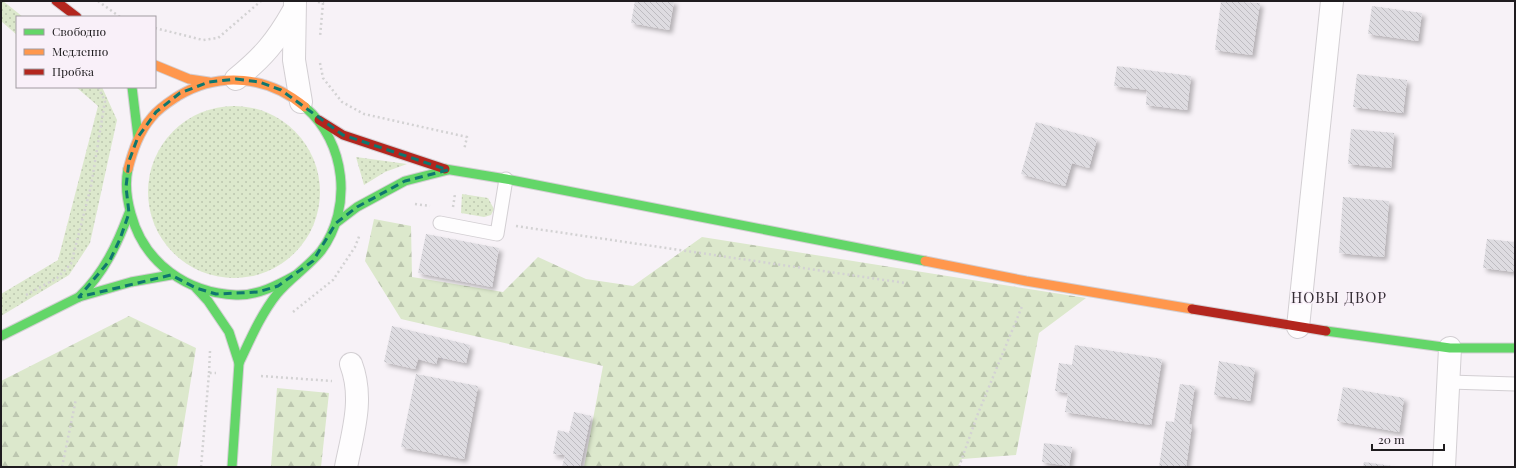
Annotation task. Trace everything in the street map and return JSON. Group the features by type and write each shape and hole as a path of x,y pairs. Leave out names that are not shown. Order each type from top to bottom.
{"main road":[{"path":"56,1 76,16"},
{"path":"156,65 189,79 209,82"},
{"path":"239,363 278,293 313,261 326,243 336,223 341,202 341,173 338,159 330,138 319,120 301,102 281,90 259,82 236,79 209,82 180,93 156,112 138,136 128,167 126,187 129,214 141,242 152,258 171,275 196,288 216,294 237,295 258,292 278,286 296,275"},
{"path":"132,88 138,136"},
{"path":"319,120 343,134 448,170 506,179 1026,281 1298,327 1450,348 1515,348"},
{"path":"336,223 357,207 405,181 448,170"},
{"path":"79,297 94,283 110,260 129,214"},
{"path":"1,336 79,297 131,282 171,275"},
{"path":"196,288 212,306 229,332 239,363 232,467"}],"street":[{"path":"1298,327 1332,1"},
{"path":"236,79 262,58 280,35 294,6"},
{"path":"294,6 294,60 301,102"},
{"path":"1444,467 1450,348"},
{"path":"346,467 358,406 357,378 351,364"}],"lane":[{"path":"440,223 497,234 506,179"},
{"path":"1449,382 1515,384"}],"path":[{"path":"98,1 119,16"},
{"path":"156,28 203,40 218,38 261,1"},
{"path":"20,299 57,278 72,264 91,186 105,101 98,88"},
{"path":"412,203 432,207"},
{"path":"290,314 297,311 333,280 355,247 362,230"},
{"path":"959,467 977,416 1024,300 1026,281"},
{"path":"209,373 210,349"},
{"path":"268,376 320,380"},
{"path":"62,467 76,399"},
{"path":"201,467 203,445"}],"highlighted area":[{"path":"236,79 259,82 281,90 343,135 448,170 405,181 357,207 336,223 313,261 278,286 258,292 216,294 196,288 171,275 79,297 110,260 120,239 129,213 126,187 129,161 138,137 156,112 180,93 209,82"}],"green space":[{"path":"1,1 22,16 16,16 16,34 1,21"},
{"path":"77,88 102,88 117,120 90,243 69,275 1,316 1,294 58,260 98,106"},
{"path":"226,106 242,106 259,109 275,116 289,125 301,137 310,151 317,167 320,192 319,209 314,225 301,247 289,259 275,268 259,275 242,278 226,278 209,275 193,268 179,259 167,247 158,233 151,217 148,200 148,184 151,167 158,151 167,137 179,125 193,116 209,109"},
{"path":"356,157 407,164 385,172 364,185"},
{"path":"462,194 488,198 494,209 491,215 484,217 461,213"},
{"path":"374,219 411,226 412,277 503,292 538,257 586,279 633,286 702,237 1086,298 1039,333 1016,455 962,459 957,467 584,467 603,366 401,319 365,261"},
{"path":"129,316 196,348 177,467 1,467 1,381"},
{"path":"277,388 329,393 321,467 271,467"}],"building":[{"path":"635,1 674,1 669,30 631,23"},
{"path":"1221,1 1260,3 1252,55 1215,50"},
{"path":"1372,6 1422,13 1418,41 1368,34"},
{"path":"1117,66 1191,76 1187,110 1146,105 1147,90 1114,86"},
{"path":"1357,74 1407,80 1403,113 1353,107"},
{"path":"1036,122 1097,139 1089,168 1072,163 1065,186 1021,174"},
{"path":"1351,129 1394,133 1391,168 1348,164"},
{"path":"1343,197 1389,201 1384,257 1339,253"},
{"path":"426,234 499,248 492,287 418,273"},
{"path":"1487,239 1515,242 1515,272 1483,268"},
{"path":"392,326 470,345 466,363 438,357 436,364 418,359 415,369 384,362"},
{"path":"1075,345 1162,359 1151,425 1065,412 1068,393 1055,391 1059,363 1072,365"},
{"path":"1219,361 1255,368 1250,401 1214,395"},
{"path":"416,374 478,386 464,459 401,447"},
{"path":"1180,384 1195,386 1189,424 1192,425 1186,467 1159,467 1166,421 1174,422"},
{"path":"1343,387 1404,398 1399,432 1337,421"},
{"path":"574,412 591,416 580,467 562,467 565,455 553,454 558,430 569,433"},
{"path":"1044,443 1072,447 1069,466 1042,462"},
{"path":"1364,462 1392,466 1392,467 1363,467"}],"traffic: fast":[{"path":"132,88 138,137"},
{"path":"239,363 256,327 271,302 282,288 321,251 331,234 338,215 341,196 337,157 329,138 319,121 305,107"},
{"path":"128,169 128,197 131,214 137,231 146,247 157,261 170,272 201,288 218,293 236,295 259,292 296,275"},
{"path":"445,169 506,179 925,261"},
{"path":"336,223 357,207 405,181 448,170"},
{"path":"79,297 96,278 109,258 129,213"},
{"path":"1,336 79,297 131,282 171,275"},
{"path":"196,288 208,301 229,332 239,363 232,467"},
{"path":"1326,331 1450,348 1515,348"}],"traffic: slow":[{"path":"156,65 189,79 209,82"},
{"path":"128,169 137,142 147,123 168,103 194,88 227,80 243,80 260,83 275,89 291,97 305,107"},
{"path":"925,261 1026,281 1192,309"}],"traffic: jam":[{"path":"56,1 76,16"},
{"path":"319,120 343,135 445,169"},
{"path":"1192,309 1326,331"}],"district":[{"name":"НОВЫ ДВОР","path":"1339,298"}]}
